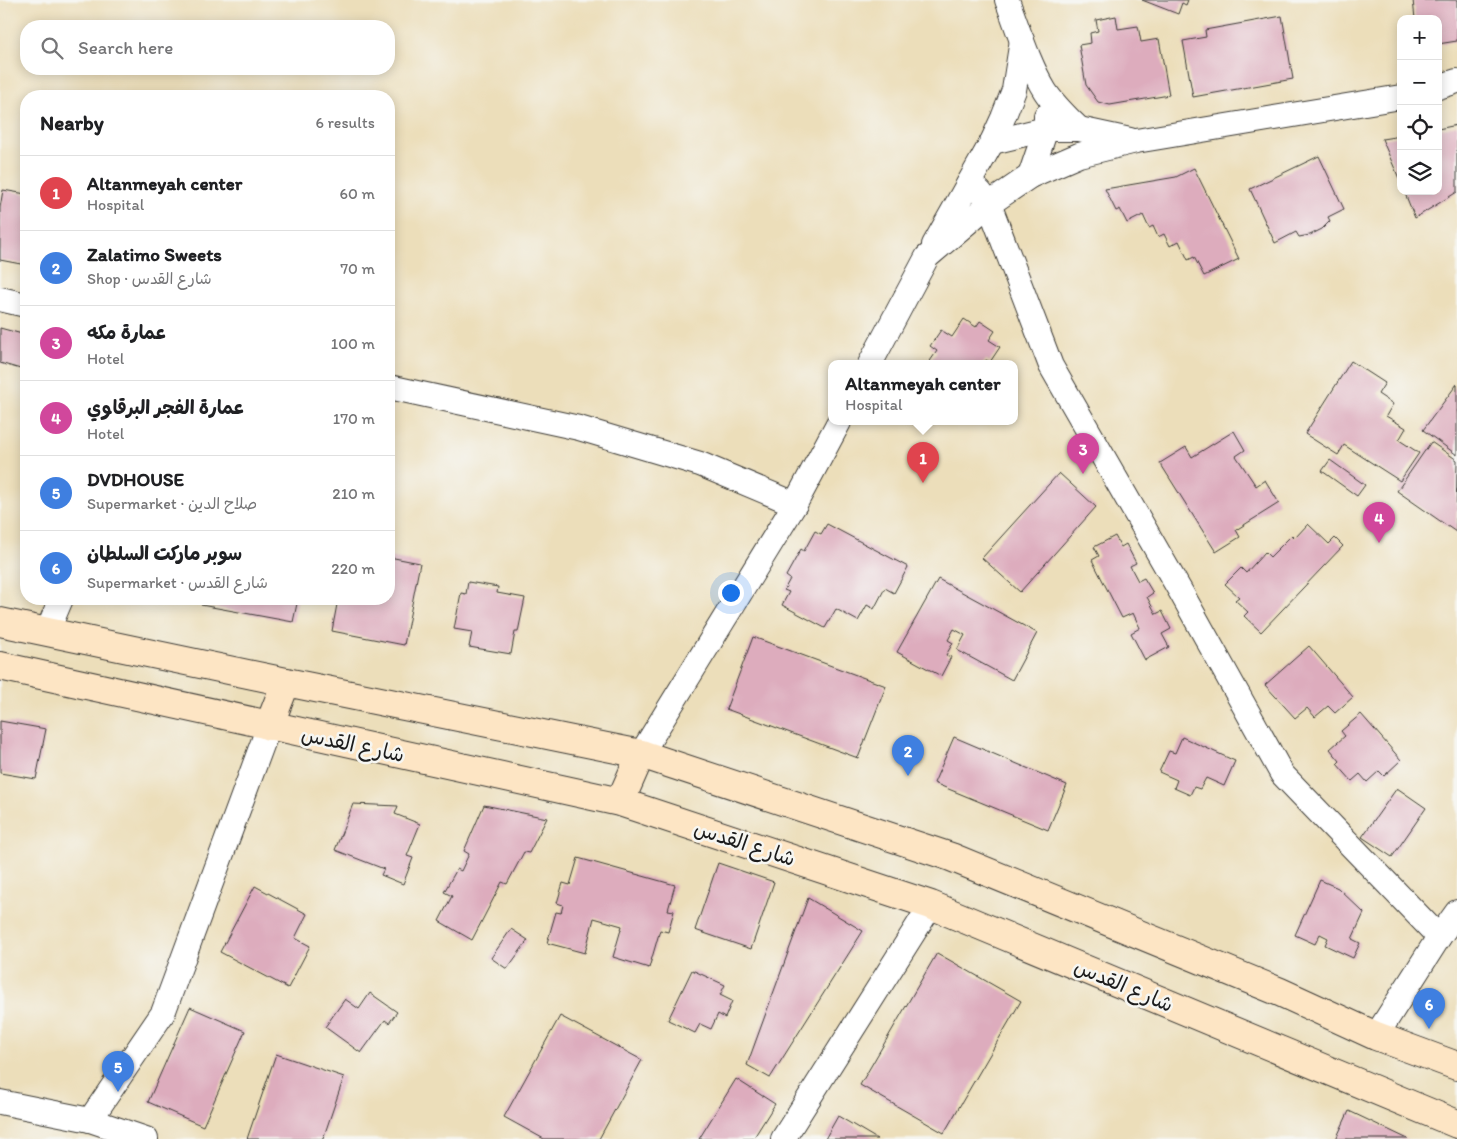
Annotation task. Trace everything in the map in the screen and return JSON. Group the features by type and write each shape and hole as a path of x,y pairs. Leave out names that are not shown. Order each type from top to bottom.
{"main road":[{"path":"0,622 641,754 951,857 1280,992 1376,1036 1457,1066"},
{"name":"شارع القدس","path":"0,666 620,802 931,905 1457,1124"},
{"path":"269,726 286,682"},
{"path":"620,802 641,754"}],"street":[{"path":"1007,0 1022,40 1046,92 1058,109 1079,129"},
{"path":"872,360 927,257 992,142 1014,90 1022,40"},
{"path":"1442,86 1457,81"},
{"path":"1030,176 1046,129 1046,92"},
{"path":"1442,93 1457,92"},
{"path":"927,257 989,204 1030,176 1079,155 1136,141 1397,98"},
{"path":"992,142 1046,129 1079,129 1136,141"},
{"path":"969,183 980,192 989,204 1051,366 1182,594 1282,774 1439,937"},
{"path":"0,299 20,304"},
{"path":"395,388 578,428 700,464 795,504"},
{"path":"641,754 795,504 837,425"},
{"path":"47,632 58,605"},
{"path":"90,1120 163,1014 269,726"},
{"path":"783,1139 931,905"},
{"path":"1376,1036 1457,912"},
{"path":"0,1102 90,1120 146,1139"}],"building":[{"path":"1142,0 1188,0 1186,5 1182,3 1178,14"},
{"path":"1413,0 1457,0 1457,41 1442,43 1442,15 1415,15"},
{"path":"1116,16 1118,29 1138,26 1141,42 1159,39 1169,95 1110,105 1098,102 1086,85 1079,45 1091,43 1090,33 1098,31 1096,20"},
{"path":"1282,16 1293,79 1193,97 1183,41 1206,37 1205,30"},
{"path":"1457,125 1457,192 1415,218 1406,195 1442,195 1442,128"},
{"path":"1397,137 1397,174 1382,139"},
{"path":"1319,156 1344,209 1328,217 1330,221 1322,229 1310,235 1299,237 1296,232 1275,243 1250,189"},
{"path":"1194,168 1239,259 1204,276 1194,257 1188,260 1179,241 1170,246 1164,234 1158,237 1153,226 1149,228 1143,215 1127,223 1120,209 1116,211 1105,189 1176,177"},
{"path":"3,190 20,193 20,264 0,260 0,208"},
{"path":"964,319 976,327 980,321 995,331 989,340 1000,347 991,360 931,360 937,351 930,346 941,330 952,337"},
{"path":"0,328 20,333 20,369 0,363"},
{"path":"1351,361 1385,383 1378,394 1393,404 1386,416 1406,428 1399,440 1419,453 1400,481 1344,445 1338,455 1305,434"},
{"path":"1457,384 1457,455 1423,430"},
{"path":"1234,431 1245,450 1236,456 1256,486 1265,480 1279,503 1236,530 1240,537 1216,552 1160,463 1186,447 1192,457"},
{"path":"1431,442 1457,460 1456,532 1397,491"},
{"path":"1330,460 1365,485 1357,496 1322,471"},
{"path":"1059,473 1096,507 1020,592 982,558"},
{"path":"827,524 908,567 894,593 885,588 874,609 867,605 858,621 836,609 825,628 782,605 789,592 784,590 790,579 786,576 801,549 804,551 815,531 821,534"},
{"path":"1308,524 1329,544 1335,538 1343,546 1261,632 1244,616 1248,612 1235,600 1239,597 1225,584 1241,568 1246,573 1265,552 1270,557 1292,535 1295,538"},
{"path":"1115,536 1121,547 1126,544 1136,563 1130,566 1138,581 1144,578 1153,593 1147,597 1156,614 1162,611 1171,629 1162,634 1169,647 1145,660 1131,633 1140,628 1133,613 1122,618 1092,560 1099,556 1094,547"},
{"path":"395,558 420,563 404,645 332,631 337,605 395,605"},
{"path":"938,579 1037,633 1012,680 957,650 965,635 954,629 948,640 953,643 946,655 951,657 941,676 897,652"},
{"path":"468,582 498,587 497,593 525,598 511,654 469,647 472,632 454,629 461,593 466,594"},
{"path":"201,605 297,605 293,622"},
{"path":"753,637 886,686 858,758 726,709"},
{"path":"1309,646 1353,697 1335,713 1328,706 1315,717 1307,708 1295,718 1265,685"},
{"path":"1361,714 1401,760 1384,776 1379,771 1367,782 1360,774 1352,781 1337,764 1340,761 1330,749 1345,736 1341,731"},
{"path":"0,721 46,729 36,779 0,773"},
{"path":"954,737 1067,785 1048,830 934,783"},
{"path":"1182,737 1235,761 1224,786 1206,778 1200,789 1194,787 1190,795 1174,788 1177,780 1159,772 1169,751 1175,753"},
{"path":"1397,788 1426,808 1392,857 1362,837"},
{"path":"353,804 398,806 395,814 420,824 407,856 413,858 403,884 381,875 384,869 335,850"},
{"path":"484,805 547,818 529,853 524,852 507,884 502,882 472,940 439,921 452,896 444,892 457,869 461,871 469,854 464,851"},
{"path":"578,858 675,885 668,910 674,911 668,932 660,930 649,968 613,957 622,926 594,918 585,953 547,943 556,912 561,913 563,905 557,903 563,883 570,885"},
{"path":"718,863 774,882 751,949 695,930"},
{"path":"1320,880 1338,888 1364,913 1352,939 1360,943 1353,958 1325,945 1328,938 1320,934 1315,944 1295,935"},
{"path":"255,886 307,914 295,938 310,946 288,988 220,952"},
{"path":"808,898 863,931 770,1078 747,1065"},
{"path":"511,929 528,940 507,969 491,958"},
{"path":"937,953 1021,1001 944,1133 860,1085"},
{"path":"692,970 725,985 720,995 732,1001 725,1018 718,1014 711,1029 700,1024 695,1033 668,1020"},
{"path":"370,993 397,1012 389,1023 385,1020 361,1053 325,1027 345,999 359,1009"},
{"path":"190,1007 245,1031 203,1126 148,1102"},
{"path":"560,1016 642,1060 599,1139 544,1139 504,1117"},
{"path":"276,1054 344,1077 323,1139 247,1139"},
{"path":"736,1079 775,1104 753,1139 699,1139"},
{"path":"1349,1111 1408,1139 1336,1139"},
{"path":"838,1116 877,1139 825,1139"}],"place":[{"name":"عمارة مكه","path":"1083,474"},
{"name":"Altanmeyah center","path":"923,483"},
{"name":"عمارة الفجر البرقاوي","path":"1379,543"},
{"name":"Zalatimo Sweets","path":"908,776"},
{"name":"سوبر ماركت السلطان","path":"1429,1029"},
{"name":"DVDHOUSE","path":"118,1092"}]}
